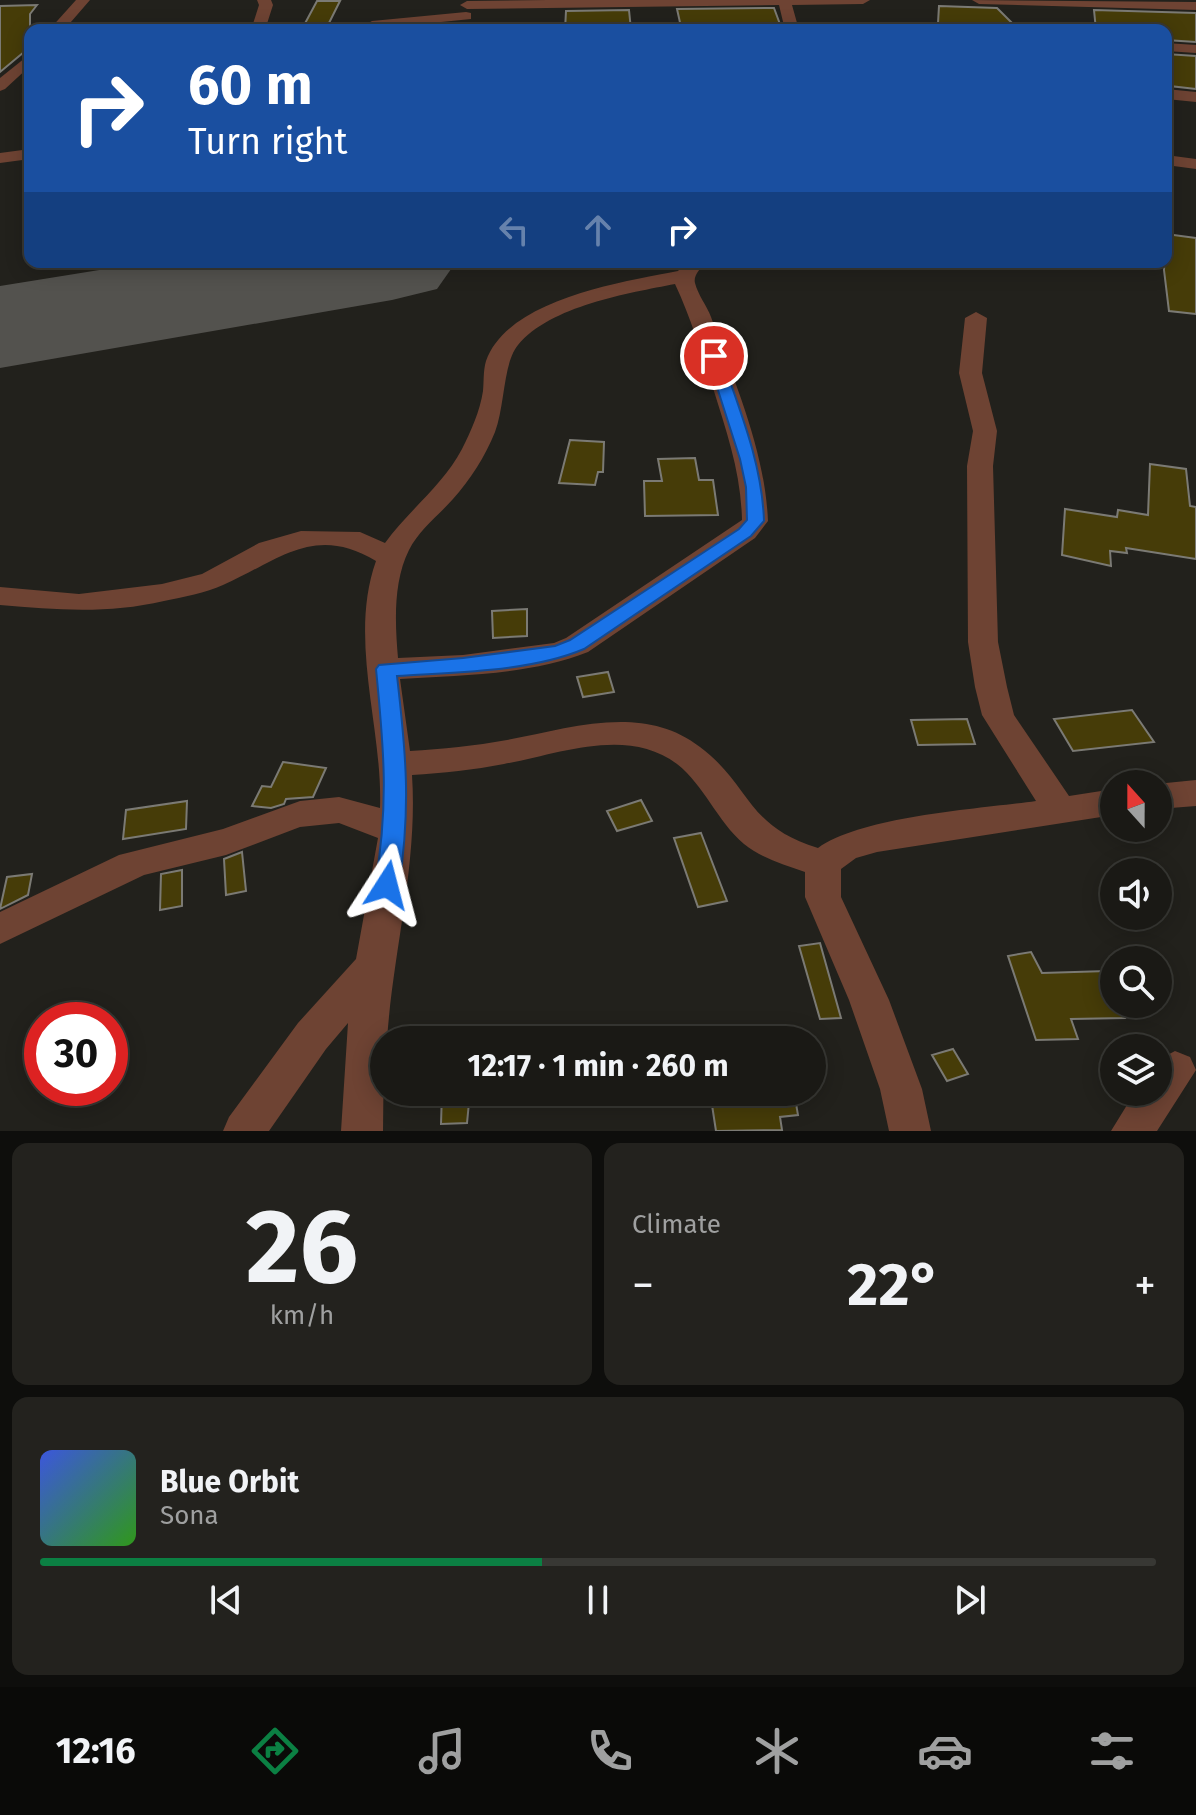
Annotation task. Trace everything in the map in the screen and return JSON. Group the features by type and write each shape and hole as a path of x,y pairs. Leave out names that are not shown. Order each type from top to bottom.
{"street":[{"path":"61,24 83,0"},
{"path":"260,24 266,5 264,0"},
{"path":"381,24 466,13 863,0"},
{"path":"979,0 1196,6"},
{"path":"785,2 790,24"},
{"path":"370,24 407,7"},
{"path":"1172,47 1196,49"},
{"path":"0,88 24,64"},
{"path":"0,88 21,86"},
{"path":"1172,95 1196,97"},
{"path":"0,158 24,155"},
{"path":"1172,161 1196,164"},
{"path":"362,1131 374,966 396,831 396,764 381,623 390,558 405,534 464,468 490,407 496,368 505,345 534,321 572,305 690,269 748,459 754,487 755,521 745,532 577,645 559,652 463,665 386,669"},
{"path":"976,318 971,381 985,427 986,451 980,466 986,657 998,715 1017,748 1061,810"},
{"path":"0,596 79,603 162,593 212,580 269,549 313,538 360,540 390,558"},
{"path":"396,764 453,761 597,734 628,733 662,738 690,756 756,833 782,850 823,863"},
{"path":"1172,795 1196,793"},
{"path":"823,863 844,848 877,838 1100,804"},
{"path":"0,929 63,896 136,864 237,837 272,821 307,812 338,810 364,815 396,831"},
{"path":"823,863 823,897 869,1000 901,1089 910,1131"},
{"path":"244,1131 312,1036 374,966"},
{"path":"1132,1131 1175,1070"}],"building":[{"path":"317,1 340,1 328,24 305,24"},
{"path":"37,5 30,14 30,24 24,24 24,52 0,72 0,6"},
{"path":"939,6 997,8 1013,24 964,24 938,23"},
{"path":"774,8 780,24 680,24 677,9"},
{"path":"629,10 630,24 565,24 566,11"},
{"path":"1094,10 1196,13 1196,42 1172,40 1172,24 1095,24"},
{"path":"1172,54 1196,56 1196,89 1172,86"},
{"path":"1172,235 1196,238 1196,314 1169,311 1164,270 1172,268"},
{"path":"570,440 604,442 603,472 598,472 595,485 559,483"},
{"path":"695,458 699,480 713,480 718,515 645,516 644,481 662,481 658,459"},
{"path":"1150,464 1186,469 1190,506 1196,507 1196,559 1126,548 1127,553 1110,551 1111,566 1062,555 1065,509 1117,517 1118,510 1148,515"},
{"path":"527,609 527,636 493,638 492,611"},
{"path":"608,672 614,692 583,697 577,677"},
{"path":"1132,710 1154,742 1073,751 1054,719"},
{"path":"967,719 975,744 918,745 911,720"},
{"path":"283,762 326,768 313,797 286,799 284,804 271,808 252,806 262,786 271,787"},
{"path":"641,800 652,821 617,831 607,811"},
{"path":"187,801 186,829 123,839 126,810"},
{"path":"701,833 727,901 698,907 674,838"},
{"path":"242,852 246,891 226,895 224,859"},
{"path":"182,870 182,906 160,910 161,874"},
{"path":"32,874 28,895 0,909 7,877"},
{"path":"820,943 841,1018 820,1019 799,946"},
{"path":"1031,952 1042,973 1100,971 1100,1018 1125,1018 1071,1019 1078,1039 1036,1040 1008,956"},
{"path":"953,1049 968,1074 947,1081 932,1055"},
{"path":"442,1106 469,1106 467,1123 441,1124"},
{"path":"712,1106 796,1106 798,1115 780,1117 782,1130 716,1131"}],"runway":[{"path":"0,327 356,268"}],"route":[{"path":"387,885 396,831 396,764 386,669 529,658 577,645 745,532 755,521 754,487 748,459 729,410 714,356"}]}
